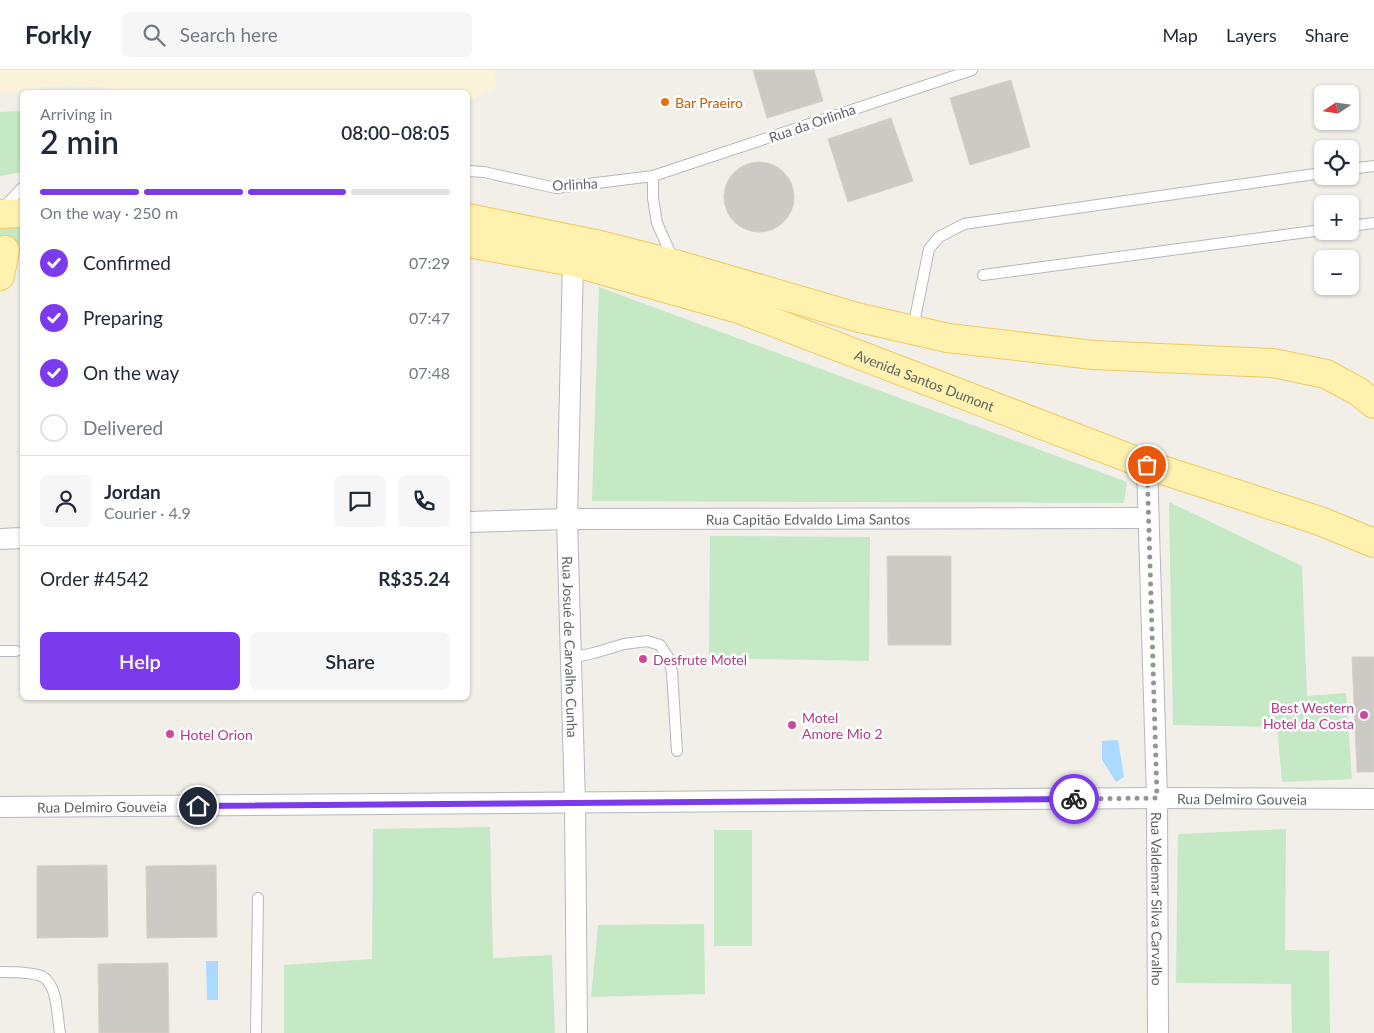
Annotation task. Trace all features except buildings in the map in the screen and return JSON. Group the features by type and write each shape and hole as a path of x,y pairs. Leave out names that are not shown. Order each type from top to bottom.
{"main road":[{"path":"470,218 600,245 675,264 860,318 948,338 1092,355 1273,363 1326,374 1373,401"},
{"name":"Avenida Santos Dumont","path":"470,243 573,262 739,309 1147,465 1320,521 1374,543"}],"street":[{"name":"Rua Josué de Carvalho Cunha","path":"573,262 567,519 575,804 577,1033"},
{"name":"Rua Valdemar Silva Carvalho","path":"1147,465 1157,798 1158,1033"},
{"name":"Rua Capitão Edvaldo Lima Santos","path":"470,522 567,519 1148,518"},
{"path":"0,539 20,538"},
{"name":"Rua Delmiro Gouveia","path":"0,807 1157,798 1374,799"}],"lane":[{"name":"Rua da Orlinha","path":"654,176 972,70"},
{"path":"1359,168 1374,166"},
{"name":"Orlinha","path":"470,171 484,172 556,188 654,176"},
{"path":"912,330 929,249 939,237 964,224 1314,174"},
{"path":"654,176 653,198 657,223 675,264"},
{"path":"1359,225 1374,223"},
{"path":"983,275 1314,231"},
{"path":"571,658 624,644 647,641 660,645 668,657 672,672 676,751"},
{"path":"0,651 16,651"},
{"path":"256,1033 258,898"},
{"path":"0,972 42,976 50,984 54,992 60,1033"}],"green space":[{"path":"20,111 20,172 0,176 0,112"},
{"path":"20,213 20,245 0,253 0,214"},
{"path":"599,287 1127,482 1124,503 592,501"},
{"path":"1169,502 1302,566 1307,696 1346,693 1352,779 1282,782 1277,727 1173,725"},
{"path":"710,536 870,537 869,661 709,658"},
{"path":"490,827 493,958 552,955 555,1033 284,1033 284,965 372,959 373,829"},
{"path":"1286,829 1285,950 1329,951 1330,1033 1292,1033 1291,984 1176,983 1178,834"},
{"path":"714,830 752,830 752,946 714,946"},
{"path":"704,924 705,994 591,997 598,925"}],"sand":[{"path":"0,70 494,70 497,87 470,101 470,90 124,90 69,85 0,93"}],"water":[{"path":"1118,740 1124,777 1116,782 1102,760 1102,741"},
{"path":"206,961 218,961 218,1000 207,1000"}],"way so far":[{"path":"1074,799 1157,798 1147,465"}],"place":[{"name":"Bar Praeiro","path":"665,102"},
{"name":"Desfrute Motel","path":"643,659"},
{"name":"Best Western Hotel da Costa","path":"1364,715"},
{"name":"Motel Amore Mio 2","path":"792,725"},
{"name":"Hotel Orion","path":"170,734"}],"route":[{"path":"198,806 1074,799"}]}
